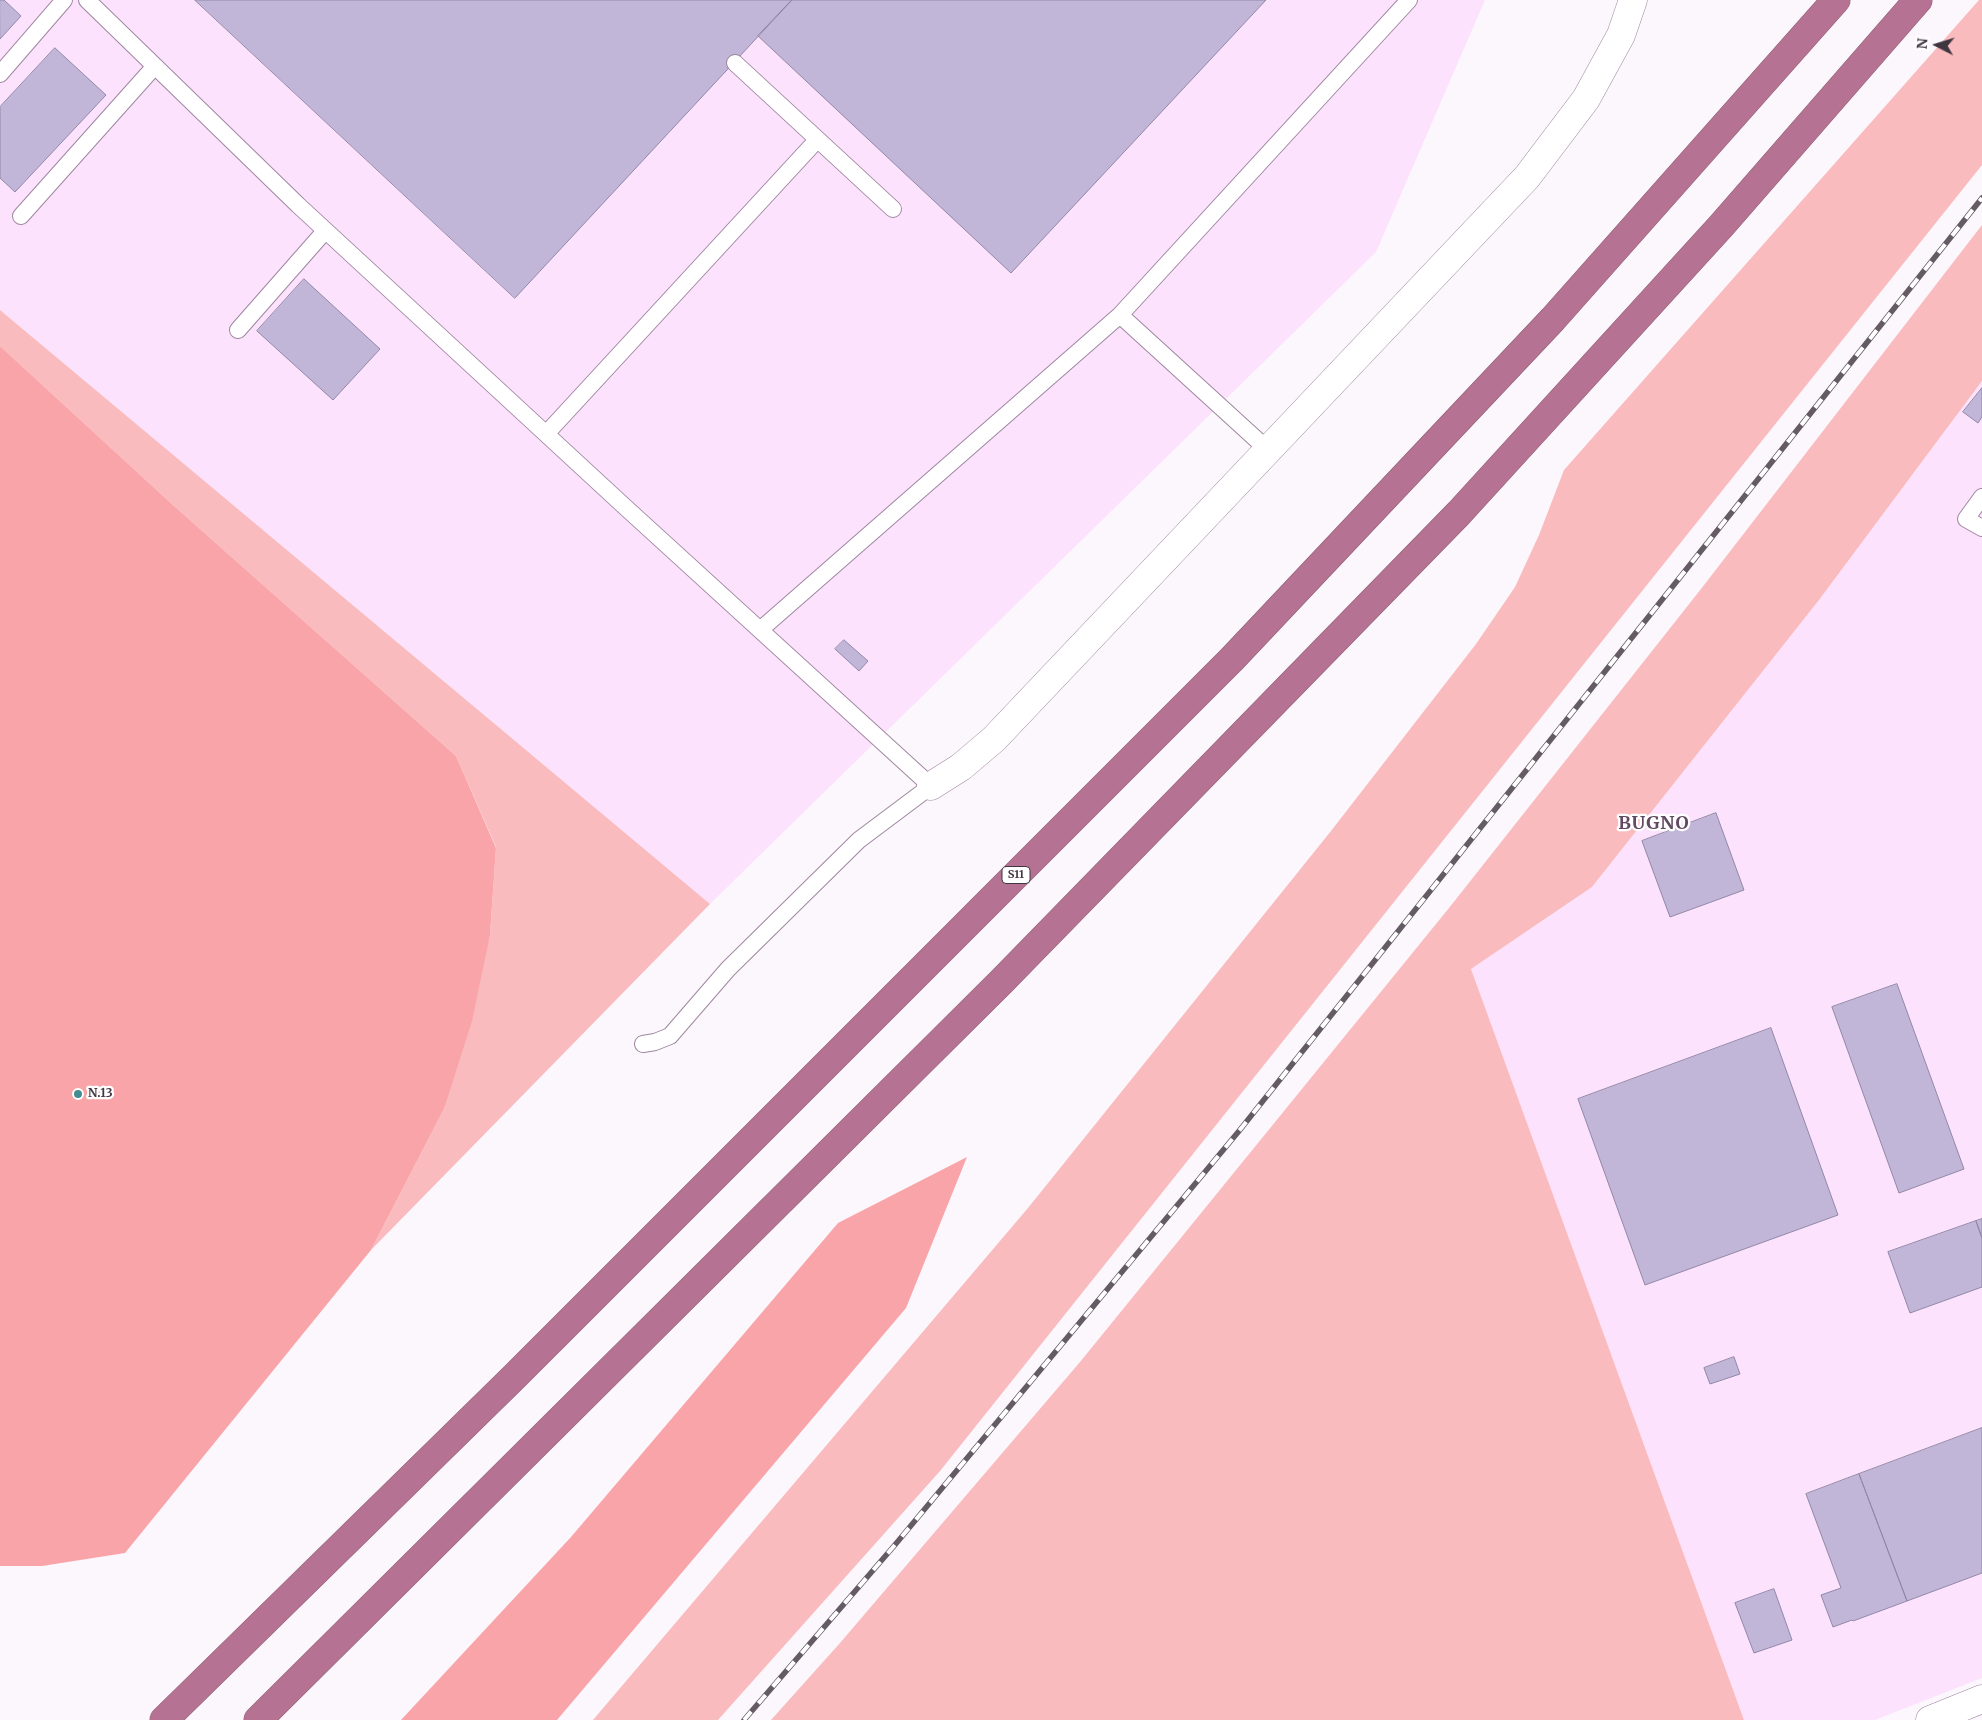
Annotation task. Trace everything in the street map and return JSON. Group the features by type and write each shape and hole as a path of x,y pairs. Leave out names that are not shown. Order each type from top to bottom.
{"highway":[{"name":"S11","path":"164,1720 514,1377 1232,659 1553,319 1836,0"},
{"path":"258,1720 1001,982 1459,513 1721,226 1918,0"}],"street":[{"path":"932,786 961,767 994,739 1527,177 1586,99 1621,35 1633,0"},
{"path":"1930,1720 1982,1699"}],"lane":[{"path":"0,74 64,0"},
{"path":"88,0 325,231 932,786 858,840 728,969 670,1036 643,1044"},
{"path":"760,630 1120,315 1408,0"},
{"path":"735,63 893,210"},
{"path":"21,216 155,66"},
{"path":"546,434 817,140"},
{"path":"238,330 325,231"},
{"path":"1120,315 1268,450"},
{"path":"1982,496 1966,520 1982,528"}],"shaded area":[{"path":"0,0 1485,0 1376,252 710,904 0,310"},
{"path":"1979,0 1982,0 1982,165 940,1471 718,1720 593,1720 1028,1208 1331,831 1476,644 1515,587 1539,535 1564,470"},
{"path":"1982,225 1982,381 1819,600 1592,887 1471,969 1744,1720 771,1720 840,1643 1080,1362 1449,908 1701,589"},
{"path":"0,310 710,904 371,1250 444,1109 490,935 496,847 456,756 173,505 0,346"},
{"path":"0,346 173,505 456,756 496,848 490,935 472,1021 444,1109 371,1250 125,1553 42,1566 0,1566"},
{"path":"1982,381 1982,1678 1875,1720 1744,1720 1471,969 1592,887 1819,600"},
{"path":"967,1157 906,1308 557,1720 401,1720 571,1537 838,1223"}],"building":[{"path":"0,0 4,0 21,16 0,39"},
{"path":"195,0 792,0 515,298"},
{"path":"792,0 1266,0 1011,273 758,36"},
{"path":"55,48 106,95 15,192 0,178 0,107"},
{"path":"304,279 380,349 333,400 257,331"},
{"path":"1982,388 1982,417 1978,423 1963,412"},
{"path":"844,640 868,661 859,671 835,649"},
{"path":"1716,813 1744,890 1670,917 1642,841"},
{"path":"1897,984 1964,1169 1899,1193 1832,1007"},
{"path":"1771,1028 1838,1215 1645,1285 1578,1099"},
{"path":"1982,1219 1982,1238 1976,1221"},
{"path":"1976,1221 1982,1238 1982,1287 1910,1313 1888,1252"},
{"path":"1734,1357 1740,1374 1710,1384 1704,1368"},
{"path":"1982,1428 1982,1573 1907,1601 1859,1474"},
{"path":"1859,1474 1907,1601 1833,1627 1821,1595 1841,1588 1806,1494"},
{"path":"1774,1589 1792,1640 1754,1653 1735,1603"}],"railway":[{"path":"744,1720 894,1546 1239,1131 1982,198"}],"place":[{"name":"N.13","path":"78,1094"}],"district":[{"name":"BUGNO","path":"1654,824"}]}
